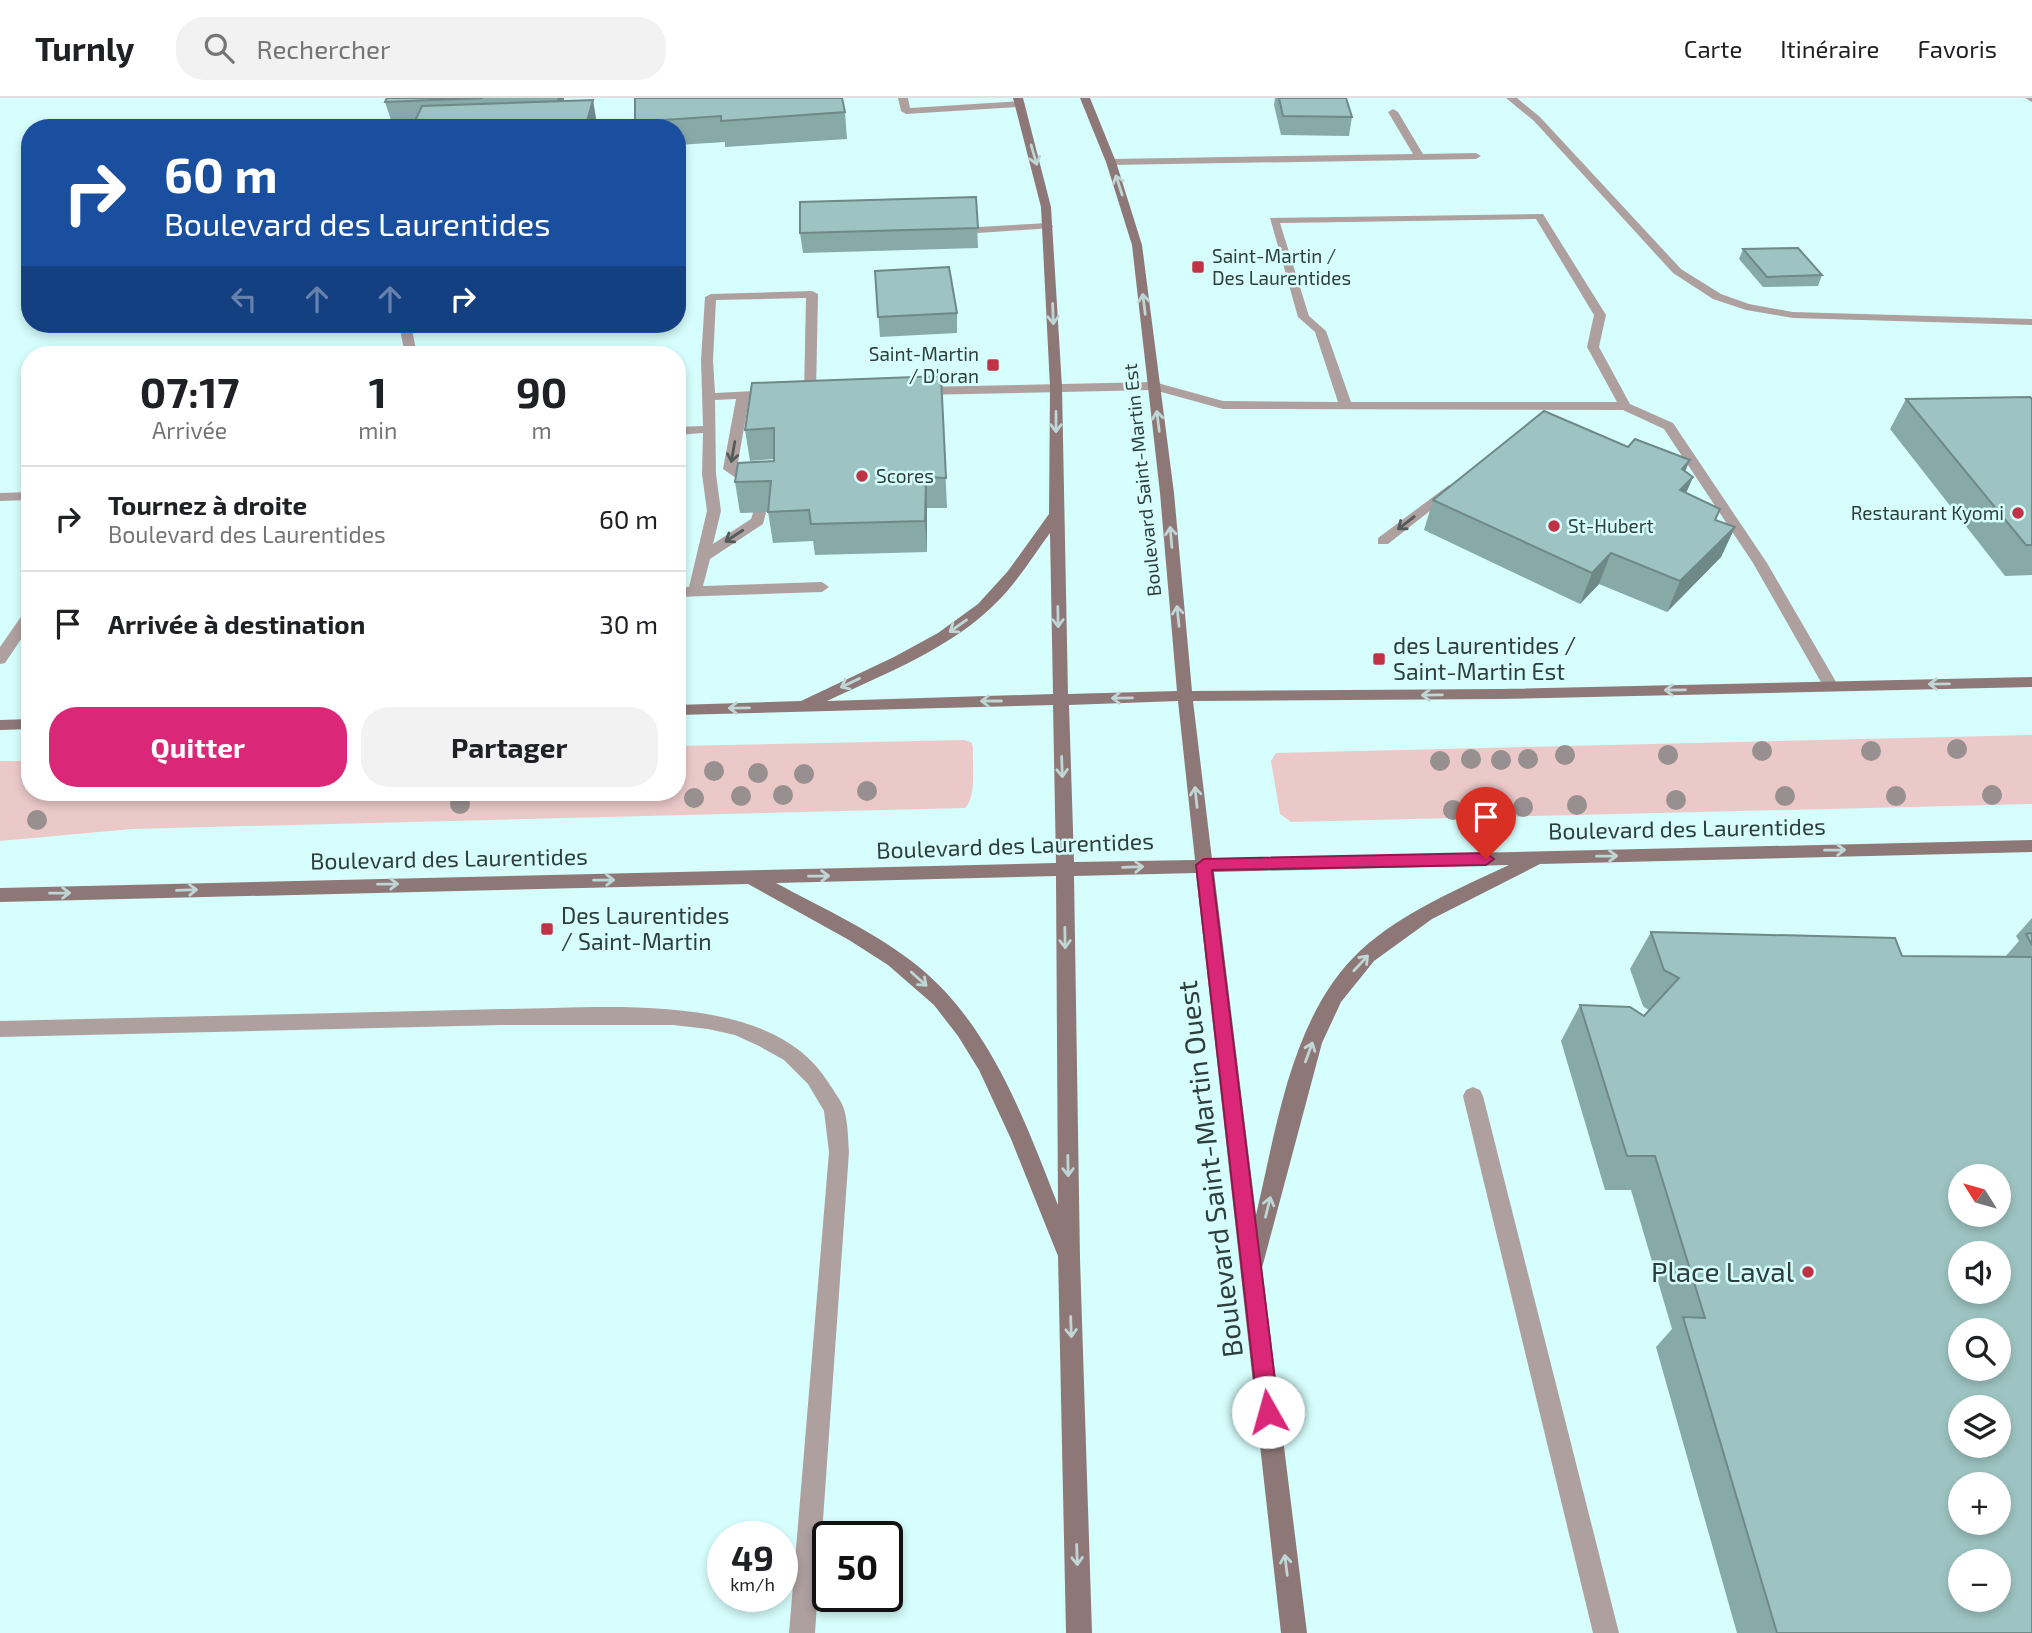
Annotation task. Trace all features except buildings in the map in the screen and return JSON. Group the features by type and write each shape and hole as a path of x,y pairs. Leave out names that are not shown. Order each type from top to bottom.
{"main road":[{"name":"Boulevard Saint-Martin Est","path":"1086,98 1111,162 1137,245 1167,493 1185,696 1204,865"},
{"path":"1019,101 1040,173 1048,226 1056,387 1069,1259 1079,1633"},
{"path":"802,707 928,645 981,609 1007,580 1056,514"},
{"path":"686,710 1185,696 1500,694 2032,682"},
{"path":"0,725 21,724"},
{"name":"Boulevard des Laurentides","path":"0,895 2032,846"},
{"path":"1252,1273 1298,1086 1322,1019 1342,985 1370,953 1408,926 1539,858"},
{"name":"Boulevard Saint-Martin Ouest","path":"1204,865 1294,1633"},
{"path":"751,877 882,950 915,975 944,1003 989,1067 1069,1259"}],"lane":[{"path":"903,98 906,111 1019,101"},
{"path":"1511,98 1537,119 1677,271 1693,284 1716,296 1753,308 1793,315 2032,322"},
{"path":"1393,112 1420,157"},
{"path":"1111,162 1476,156"},
{"path":"1346,406 1320,331 1304,317 1274,220 1539,216 1600,315 1593,347 1625,406"},
{"path":"978,230 1048,226"},
{"path":"695,591 713,511 709,474 710,429 706,372 711,298 812,293 803,393 709,397"},
{"path":"902,391 1154,386 1223,405 1625,406 1670,426 1760,563 1831,687"},
{"path":"743,396 730,469 762,492"},
{"path":"686,430 710,429"},
{"path":"1383,541 1464,477"},
{"path":"1695,487 1719,500"},
{"path":"0,497 21,496"},
{"path":"704,556 758,521 759,513"},
{"path":"686,592 822,587"},
{"path":"0,659 21,628"},
{"path":"0,1029 502,1017 673,1017 738,1028 791,1054 815,1078 834,1109 839,1152 802,1633"},
{"path":"1473,1096 1606,1633"}],"shaded area":[{"path":"2032,735 2032,804 1291,822 1280,814 1271,761 1276,753"},
{"path":"965,740 972,743 973,748 973,788 965,808 132,829 0,841 0,761 21,761 21,801 686,801 686,746"}],"place":[{"name":"Saint-Martin / Des Laurentides","path":"1198,267"},
{"name":"Saint-Martin / D'oran","path":"993,365"},
{"name":"Scores","path":"862,476"},
{"name":"Restaurant Kyomi","path":"2018,513"},
{"name":"St-Hubert","path":"1554,526"},
{"name":"des Laurentides / Saint-Martin Est","path":"1379,659"},
{"name":"Des Laurentides / Saint-Martin","path":"547,929"},
{"name":"Place Laval","path":"1808,1272"}],"route":[{"path":"1268,1412 1204,865 1486,859"}]}
